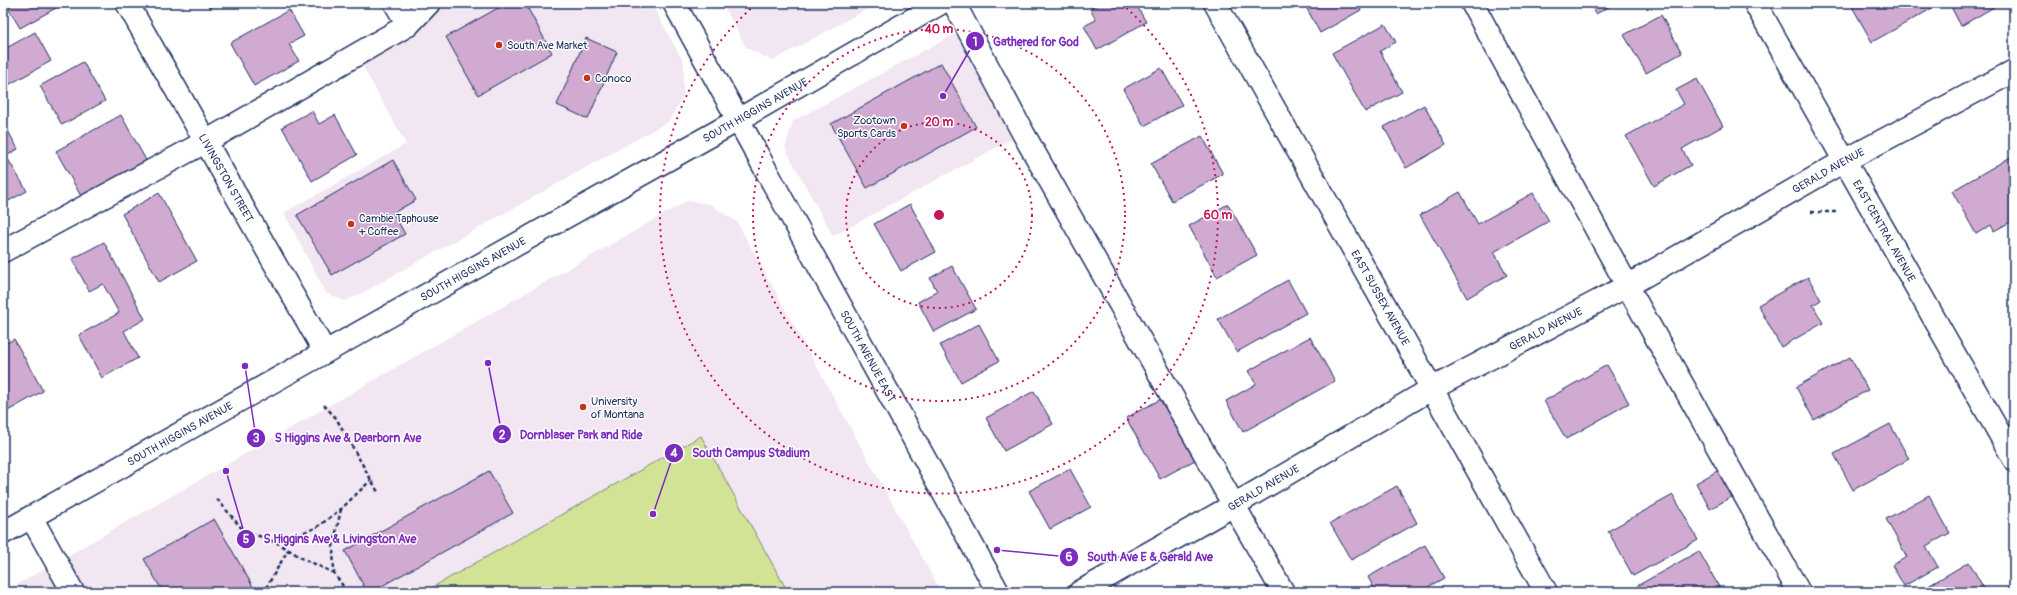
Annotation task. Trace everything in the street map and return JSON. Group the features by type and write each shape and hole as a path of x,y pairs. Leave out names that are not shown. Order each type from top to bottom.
{"street":[{"name":"LIVINGSTON STREET","path":"127,3 325,352"},
{"path":"395,3 408,25"},
{"path":"3,251 205,142 408,25 429,3"},
{"name":"SOUTH AVENUE EAST","path":"674,3 998,592"},
{"name":"SOUTH HIGGINS AVENUE","path":"3,533 738,120 941,3"},
{"path":"954,3 1027,140 1283,592"},
{"name":"EAST SUSSEX AVENUE","path":"1215,3 1433,388 1546,592"},
{"path":"1472,3 1627,286 1799,592"},
{"name":"EAST CENTRAL AVENUE","path":"1755,3 2014,459"},
{"name":"GERALD AVENUE","path":"1080,592 1234,505 1433,388 1627,286 1844,161 2014,71"},
{"path":"31,518 72,592"}],"path":[{"path":"324,405 336,418 378,492"},
{"path":"275,542 316,528 341,508 371,480"},
{"path":"217,499 243,530 275,542 334,573 347,592"},
{"path":"334,573 333,547 341,508"},
{"path":"266,588 288,550"}],"shaded area":[{"path":"395,3 651,3 684,63 683,96 669,121 362,293 345,301 326,293 284,213 406,144 356,54 407,25"},
{"path":"722,3 878,3 772,61 746,47"},
{"path":"966,28 1023,133 833,236 785,148 793,121"},
{"name":"University of Montana","path":"687,201 710,204 737,222 941,592 4,592"}],"green space":[{"path":"701,436 788,592 424,592"}],"building":[{"path":"5,3 65,3 20,28"},
{"path":"207,3 219,3 210,8"},
{"name":"South Ave Market","path":"507,3 525,3 552,53 478,95 446,37"},
{"path":"1100,3 1135,3 1146,22 1097,50 1084,26 1096,20 1090,9"},
{"path":"1304,3 1357,3 1361,10 1320,33"},
{"path":"1590,3 1615,3 1596,14"},
{"path":"1850,3 1927,3 1931,9 1872,42"},
{"path":"1949,3 1992,3 1994,7 1961,26"},
{"path":"289,10 304,36 289,44 299,61 254,86 230,43"},
{"path":"1661,15 1682,53 1646,73 1624,35"},
{"path":"1385,24 1396,42 1380,51 1402,92 1365,112 1332,53"},
{"path":"35,32 51,61 3,88 3,50"},
{"name":"Conoco","path":"586,38 617,52 588,119 557,105"},
{"path":"83,62 105,101 62,125 40,86"},
{"name":"Zootown Sports Cards","path":"941,63 976,127 867,188 831,124"},
{"path":"1161,68 1182,105 1144,126 1123,89"},
{"path":"1697,79 1723,126 1682,149 1691,165 1654,186 1626,136 1684,104 1676,90"},
{"path":"1424,105 1446,145 1406,168 1384,127"},
{"path":"312,111 319,124 335,115 357,155 312,181 282,127"},
{"path":"121,115 147,162 82,198 56,151"},
{"path":"3,122 18,149 6,156 27,191 3,204"},
{"path":"1202,136 1223,174 1172,201 1151,164"},
{"path":"2014,155 2014,220 1994,231 1991,225 1976,234 1952,191"},
{"name":"Cambie Taphouse + Coffee","path":"393,160 416,200 393,213 405,234 332,275 297,215"},
{"path":"1460,192 1478,224 1533,193 1549,221 1494,252 1507,275 1467,298 1420,215"},
{"path":"159,193 197,261 159,282 122,214"},
{"path":"910,204 936,252 901,271 874,224"},
{"path":"1228,204 1257,255 1217,277 1189,226"},
{"path":"104,242 145,319 124,331 138,358 102,378 79,335 119,313 103,284 89,291 72,259"},
{"path":"952,266 976,309 934,332 918,302 937,291 930,278"},
{"path":"1808,277 1821,300 1813,305 1823,323 1781,347 1758,305"},
{"path":"1288,280 1306,313 1237,352 1218,319"},
{"path":"979,324 999,361 961,382 940,345"},
{"path":"1310,337 1335,381 1243,432 1226,401 1256,384 1248,371"},
{"path":"14,339 43,391 6,412 3,407 3,345"},
{"path":"1850,357 1868,390 1814,420 1796,387"},
{"path":"1607,365 1629,403 1566,439 1544,401"},
{"path":"1034,391 1053,424 1004,451 986,418"},
{"path":"1161,399 1195,460 1160,479 1126,418"},
{"path":"1890,424 1909,459 1853,490 1834,454"},
{"path":"1070,469 1091,507 1050,529 1029,491"},
{"path":"1719,470 1733,496 1710,509 1696,483"},
{"path":"489,471 513,513 371,592 367,592 345,551"},
{"path":"1397,486 1417,523 1351,560 1330,523"},
{"path":"1673,495 1698,540 1633,576 1608,531"},
{"path":"1929,495 1950,533 1926,546 1938,567 1904,586 1892,565 1907,557 1886,519"},
{"path":"214,519 256,592 163,592 144,559"},
{"path":"1425,545 1444,578 1419,592 1376,592 1368,577"},
{"path":"1699,551 1719,587 1710,592 1640,592 1637,586"},
{"path":"1969,562 1986,592 1918,592"}],"place":[{"name":"South Ave Market","path":"499,45"},
{"name":"Conoco","path":"587,78"},
{"name":"Gathered for God","path":"943,96"},
{"name":"Zootown Sports Cards","path":"904,126"},
{"name":"Cambie Taphouse + Coffee","path":"351,224"},
{"name":"Dornblaser Park and Ride","path":"488,363"},
{"name":"S Higgins Ave & Dearborn Ave","path":"245,366"},
{"name":"University of Montana","path":"583,407"},
{"name":"S Higgins Ave & Livingston Ave","path":"226,471"},
{"name":"South Campus Stadium","path":"653,514"},
{"name":"South Ave E & Gerald Ave","path":"997,550"}]}
